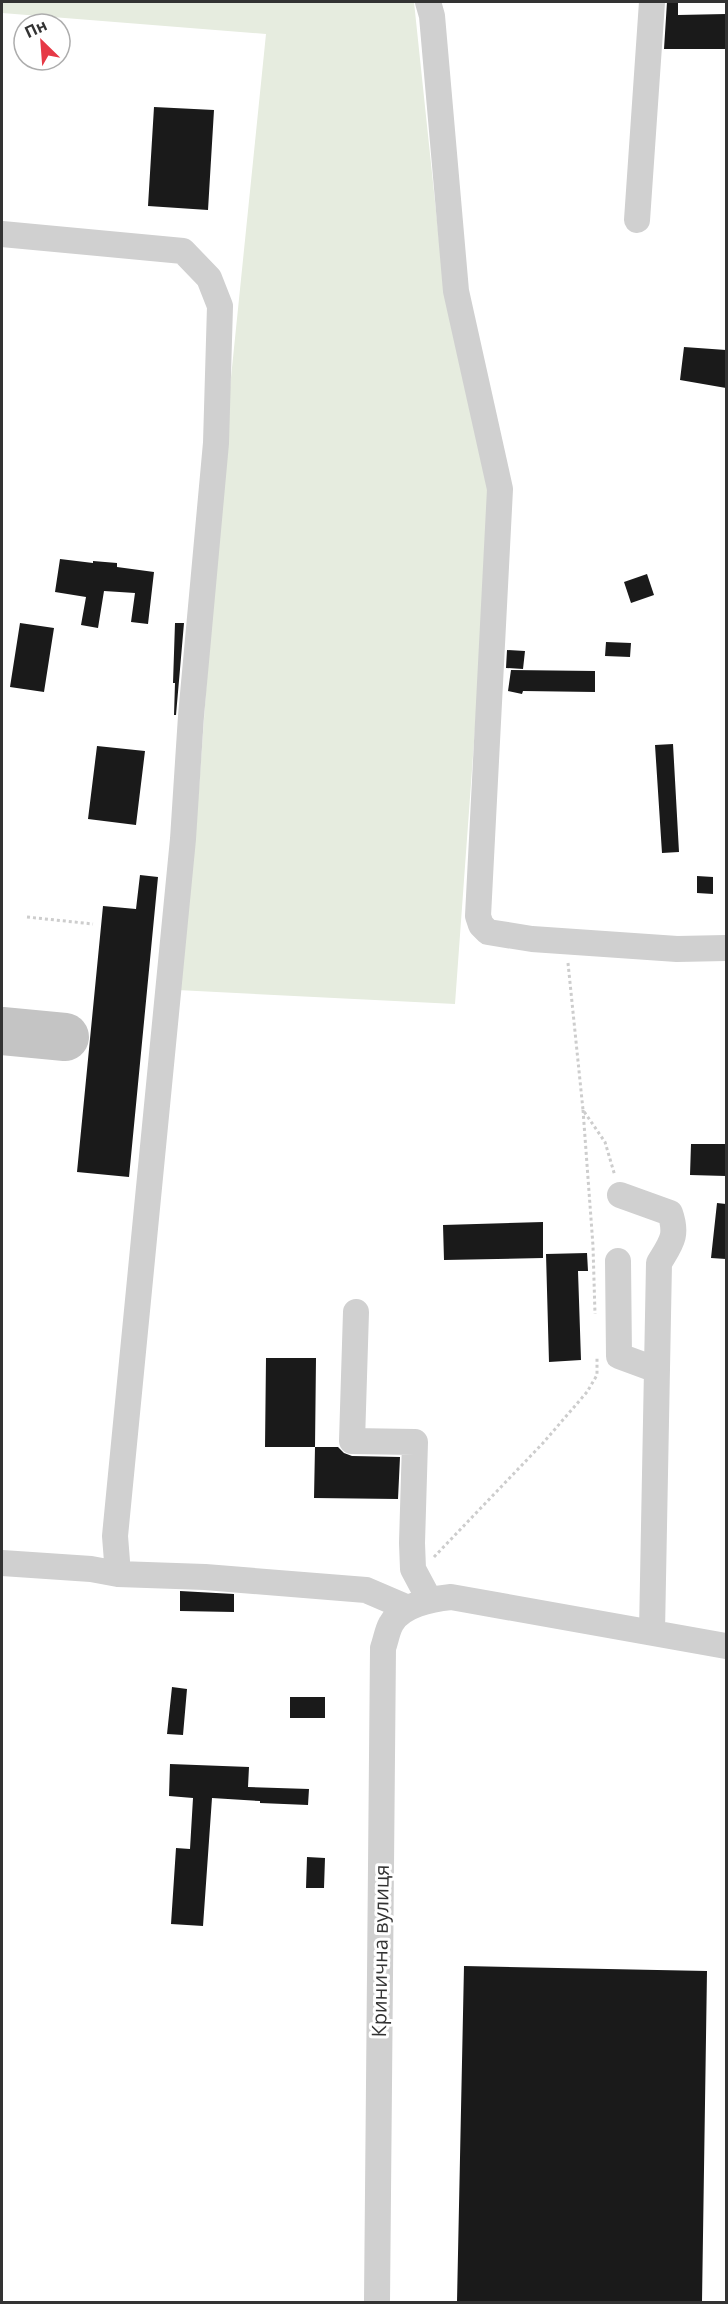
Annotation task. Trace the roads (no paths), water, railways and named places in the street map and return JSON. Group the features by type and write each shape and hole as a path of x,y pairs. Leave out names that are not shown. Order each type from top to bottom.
{"street":[{"path":"428,2 432,16 456,291 500,489 478,916 481,925 488,932 532,939 677,949 726,948"},
{"path":"637,220 652,2"},
{"path":"2,234 183,251 209,278 220,306 216,443 191,716 183,839 115,1536 118,1574"},
{"path":"620,1195 670,1213 675,1229 669,1247 659,1263 652,1632"},
{"path":"618,1261 618,1356 657,1370"},
{"path":"356,1312 352,1441 415,1442 412,1543 413,1569 419,1595"},
{"path":"2,1563 91,1569 118,1574 205,1577 451,1597 726,1646"},
{"name":"Кринична вулиця","path":"377,2302 383,1648 392,1622 419,1595"}]}
